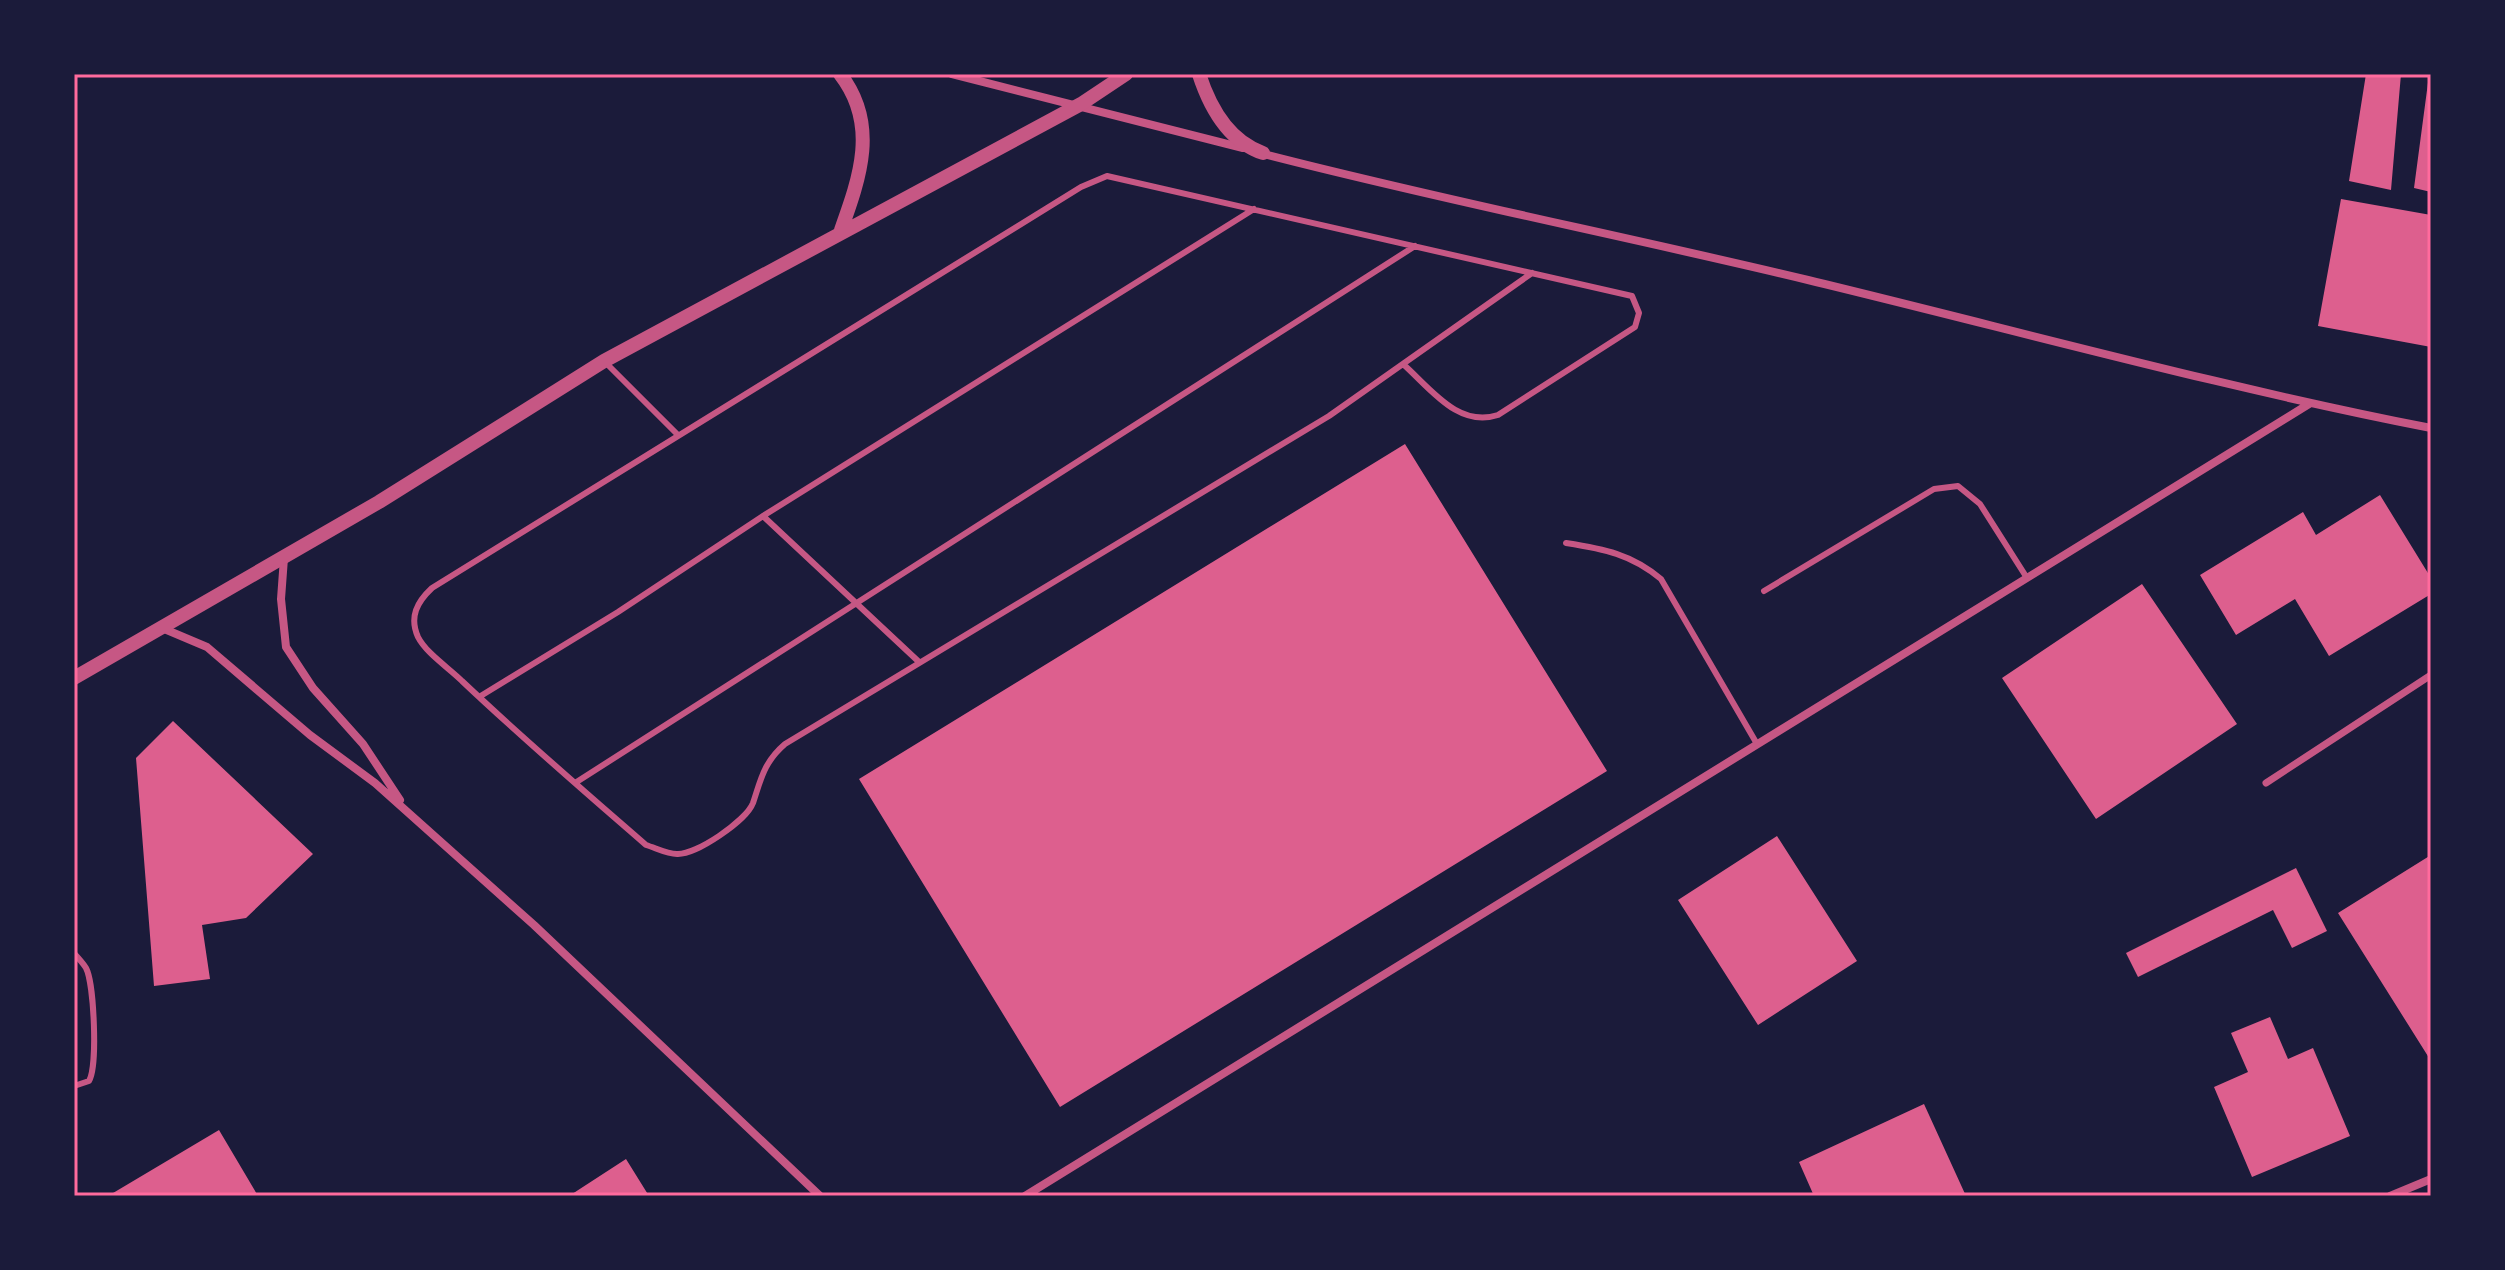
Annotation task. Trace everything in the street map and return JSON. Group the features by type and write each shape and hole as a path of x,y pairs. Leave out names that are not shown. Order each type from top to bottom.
{"street":[{"path":"840,74 856,102 864,143 863,164 841,230"},
{"path":"952,74 1599,235 1803,279 2309,404 2431,428"},
{"path":"74,678 284,558 604,361 841,230 1081,104 1126,74"},
{"path":"1199,74 1223,123 1248,148 1263,153"},
{"path":"1025,1196 2309,404"},
{"path":"284,558 281,613 286,647 313,688 363,744 407,811"},
{"path":"162,628 207,647 310,735 407,811 546,936 820,1196"},
{"path":"2266,783 2431,675"},
{"path":"2390,1196 2431,1179"}],"lane":[{"path":"1403,364 1459,413 1481,420 1498,415 1635,327 1639,320 1638,307 1632,296 1116,177 1095,180 432,588 420,600 415,611 419,640 646,845 676,854 694,851 744,818 753,804 760,774 772,755 918,661 1329,416 1532,273"},
{"path":"479,697 1254,209"},
{"path":"575,783 1415,246"},
{"path":"604,361 678,435"},
{"path":"1764,591 1934,489 1958,486 1980,504 2027,578"},
{"path":"763,516 918,661"},
{"path":"1566,543 1616,551 1641,562 1661,579 1757,744"},
{"path":"74,953 87,970 95,1071 89,1081 74,1086"}],"building":[{"path":"2366,74 2401,74 2391,190 2349,181"},
{"path":"2431,75 2431,192 2414,188"},
{"path":"2341,199 2431,215 2431,347 2318,326"},
{"path":"1405,444 1607,771 1060,1107 859,779"},
{"path":"2380,495 2431,578 2431,594 2329,656 2295,599 2236,635 2200,575 2303,512 2316,535"},
{"path":"2142,584 2237,724 2096,819 2002,678"},
{"path":"173,721 313,854 246,918 202,925 210,979 154,986 136,758"},
{"path":"1777,836 1857,961 1758,1025 1678,900"},
{"path":"2431,855 2431,1061 2338,913"},
{"path":"2296,868 2327,931 2292,948 2273,910 2138,977 2126,953"},
{"path":"2270,1017 2288,1059 2313,1048 2350,1136 2252,1177 2214,1087 2248,1072 2231,1033"},
{"path":"1924,1104 1966,1196 1814,1196 1799,1162"},
{"path":"219,1130 258,1196 108,1196"},
{"path":"626,1159 649,1196 569,1196"}]}
